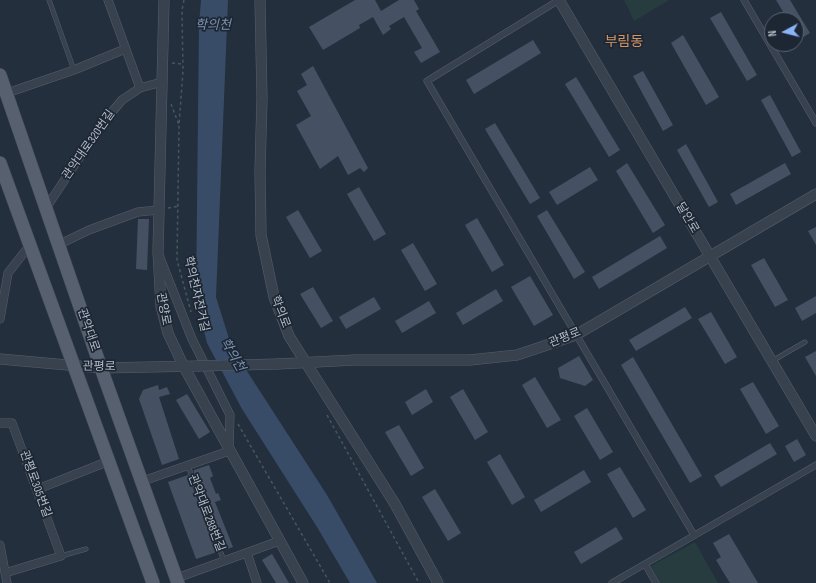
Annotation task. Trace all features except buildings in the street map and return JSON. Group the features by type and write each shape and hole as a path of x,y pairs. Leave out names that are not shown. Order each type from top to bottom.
{"main road":[{"name":"관악대로","path":"0,75 101,368 178,581"},
{"name":"관악대로","path":"0,163 153,583"}],"street":[{"path":"108,0 140,88"},
{"name":"관양로","path":"164,0 158,210 158,252 161,306 168,332 183,365 303,583"},
{"path":"559,0 427,81 694,535"},
{"name":"달안로","path":"559,0 816,436"},
{"path":"744,0 816,123"},
{"name":"학의로","path":"262,1 261,235 274,297 289,336 395,504 438,583"},
{"path":"7,93 74,70 125,49"},
{"name":"관악대로320번길","path":"46,208 101,125 122,100 140,88 162,82"},
{"name":"관평로","path":"0,359 101,368 278,364 354,360 470,360 516,355 576,335 816,194"},
{"path":"58,245 89,230 138,212 158,210"},
{"path":"0,319 2,292 8,273 30,245"},
{"path":"142,482 229,451 230,415 192,339 158,252"},
{"name":"관평로305번길","path":"0,423 12,423 38,489 61,556"},
{"path":"38,489 109,461"},
{"path":"612,583 816,465"},
{"name":"관악대로288번길","path":"178,581 225,561 279,541"},
{"path":"0,545 7,583"},
{"path":"247,554 258,583"},
{"path":"5,573 61,556"},
{"path":"645,564 656,583"}],"lane":[{"path":"49,0 74,70"},
{"path":"772,361 805,342"},
{"name":"관악대로288번길","path":"188,466 225,561"},
{"path":"61,556 86,549"}],"path":[{"name":"학의천자전거길","path":"184,0 182,10 183,64 179,125 177,260 191,313"},
{"path":"162,62 183,64"},
{"path":"325,410 419,583"},
{"path":"236,421 330,583"}],"green space":[{"path":"624,0 669,0 634,21"},
{"path":"695,542 718,583 660,583 651,566"}],"water":[{"name":"학의천","path":"201,0 228,0 216,297 232,348 327,495 377,583 350,583 317,527 242,409 207,343 196,299 199,25"}],"district":[{"name":"부림동","path":"624,42"}]}
